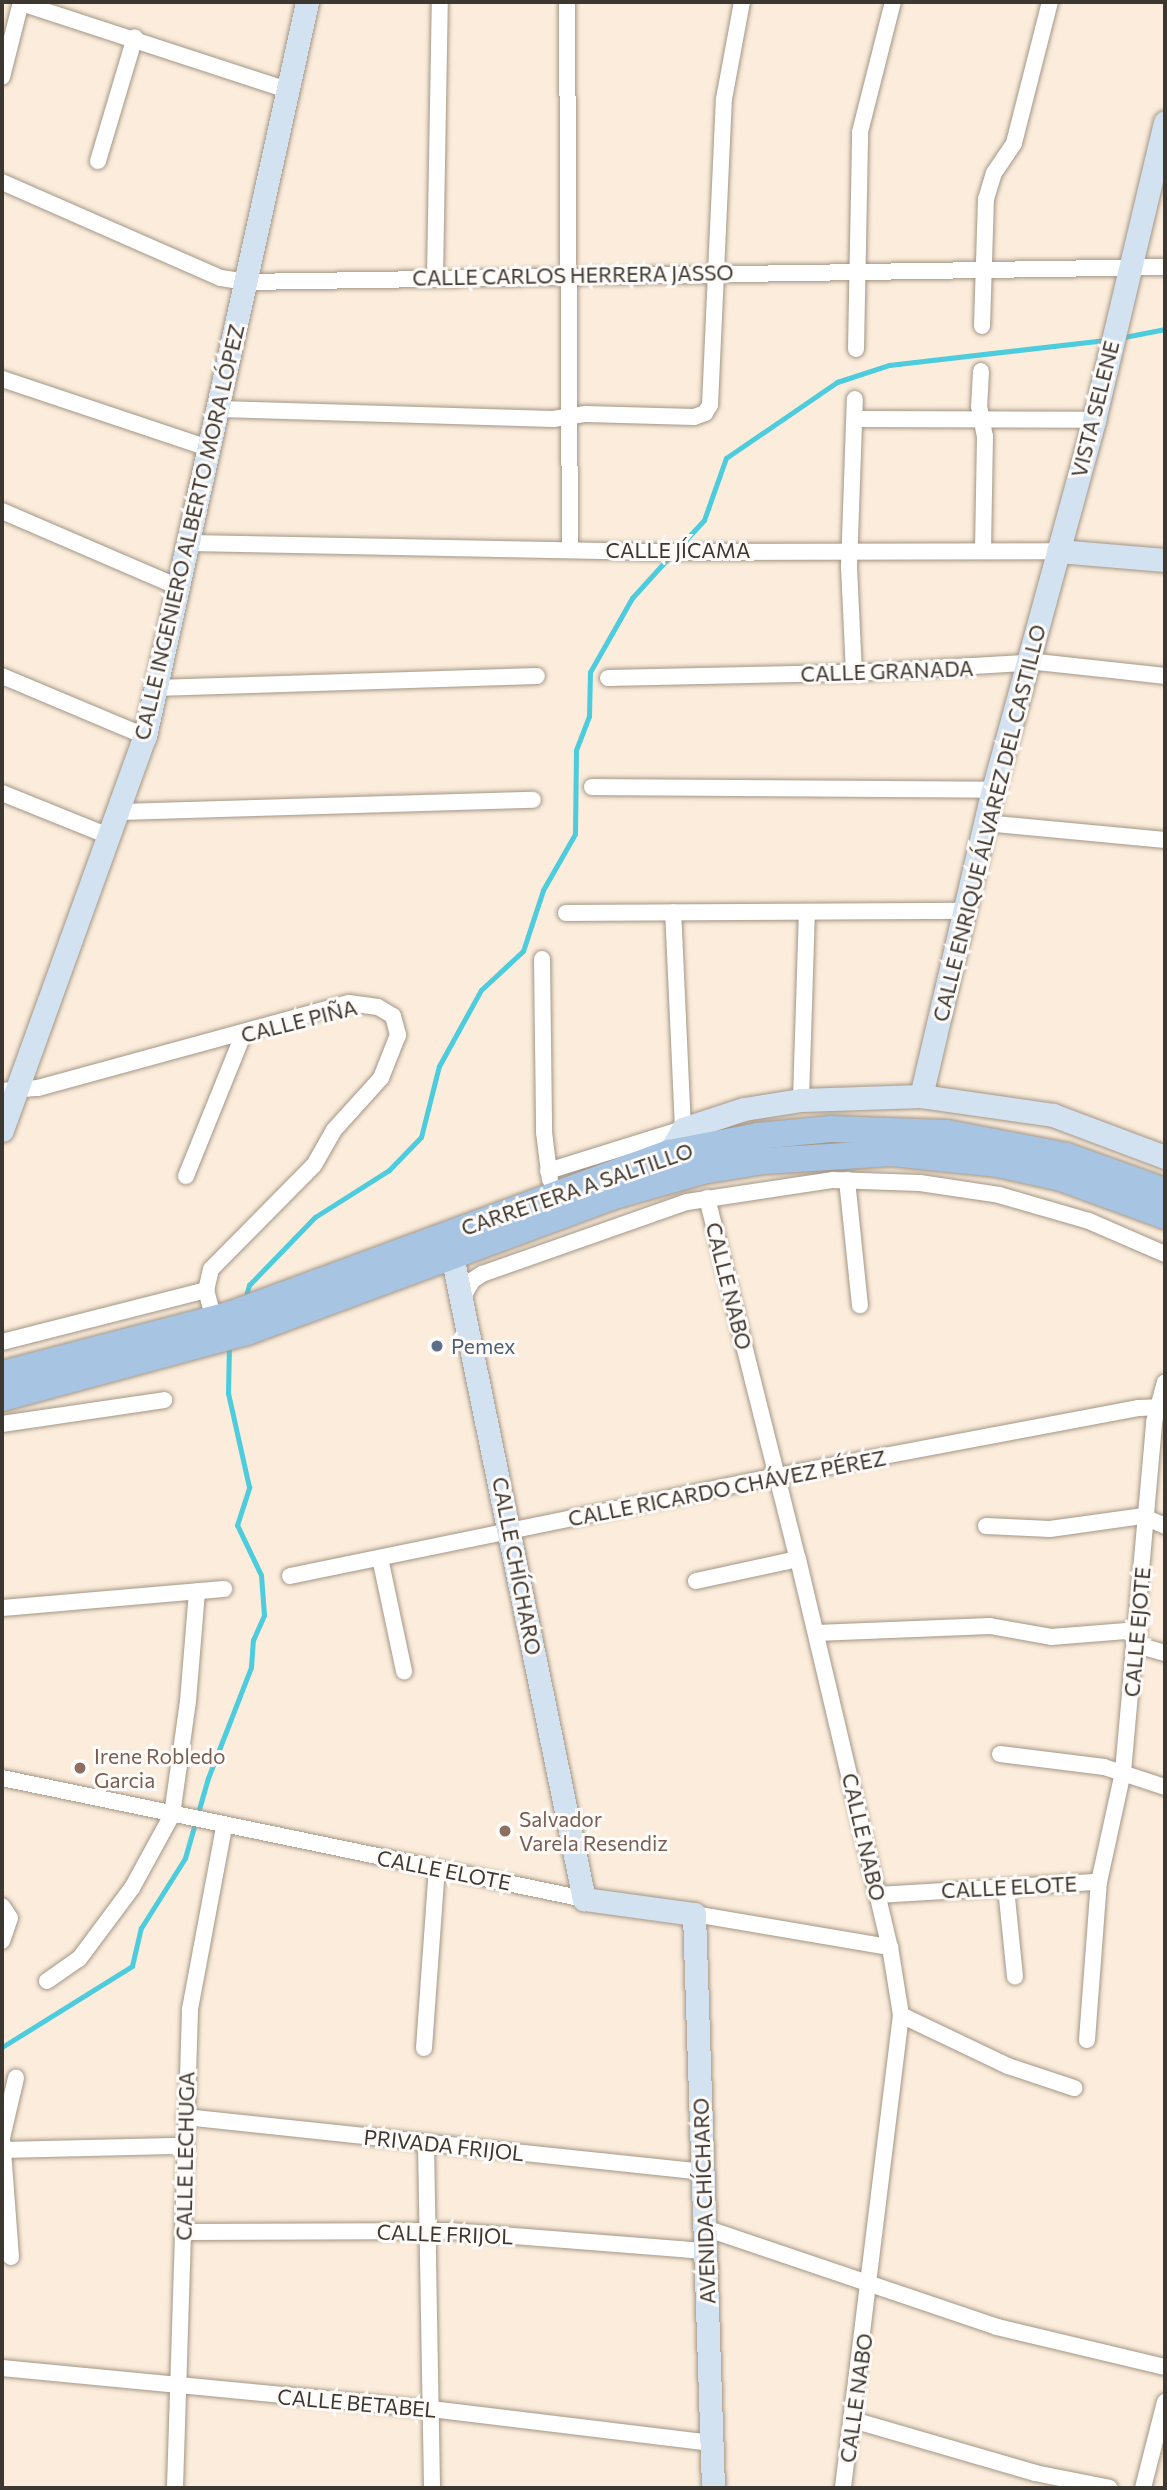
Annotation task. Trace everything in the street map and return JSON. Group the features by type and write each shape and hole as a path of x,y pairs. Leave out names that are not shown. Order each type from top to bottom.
{"main road":[{"name":"CARRETERA A SALTILLO","path":"2,1398 225,1328 450,1246 550,1182 669,1153 831,1129 934,1132 1004,1141 1068,1156 1165,1191"},
{"name":"CARRETERA A SALTILLO","path":"2,1374 225,1328 256,1306 611,1197 671,1180 751,1163 830,1154 905,1154 998,1164 1061,1178 1165,1216"}],"street":[{"path":"2,77 21,2 135,37 290,91"},
{"name":"CALLE INGENIERO ALBERTO MORA LÓPEZ","path":"2,1130 10,1091 111,837 145,736 181,588 307,2"},
{"path":"435,277 436,92 440,2"},
{"path":"567,2 570,548"},
{"path":"220,409 569,417 705,413 710,405 724,99 742,2"},
{"path":"856,349 855,270 860,132 893,2"},
{"path":"982,326 986,199 994,173 1014,143 1050,2"},
{"path":"99,161 135,37"},
{"name":"VISTA SELENE","path":"1058,551 1094,420 1165,122"},
{"name":"CALLE CARLOS HERRERA JASSO","path":"2,182 222,278 245,282 1165,267"},
{"path":"981,371 983,551"},
{"path":"2,379 211,449"},
{"path":"854,673 850,550 855,399"},
{"path":"855,419 1094,420"},
{"path":"2,511 181,588"},
{"name":"CALLE JÍCAMA","path":"190,543 570,548 641,552 1058,551 1165,560"},
{"name":"CALLE ENRIQUE ÁLVAREZ DEL CASTILLO","path":"921,1096 993,790 1030,663 1058,551"},
{"name":"CALLE GRANADA","path":"608,678 854,673 1030,663 1165,676"},
{"path":"2,676 145,736"},
{"path":"156,688 537,676"},
{"path":"592,787 993,790"},
{"path":"2,793 111,837"},
{"path":"120,812 533,800"},
{"path":"985,823 1165,840"},
{"path":"566,913 965,911"},
{"path":"669,1153 683,1129 673,912"},
{"path":"801,1100 807,913"},
{"path":"542,959 550,1182 683,1129 744,1109 801,1100 921,1096 1054,1115 1165,1157"},
{"name":"CALLE PIÑA","path":"10,1091 243,1035 359,1003 387,1010 396,1023 398,1035 382,1078 334,1130 314,1165 211,1269 206,1290"},
{"path":"186,1176 243,1035"},
{"path":"847,1180 860,1305"},
{"path":"462,1298 472,1280 482,1274 707,1198 784,1184 847,1180 932,1185 999,1195 1089,1221 1165,1254"},
{"name":"CALLE NABO","path":"707,1198 816,1633 890,1947 901,2015 871,2284 844,2488"},
{"name":"CALLE CHÍCHARO","path":"450,1246 584,1899"},
{"path":"2,1342 206,1290 225,1328"},
{"name":"CALLE EJOTE","path":"1087,2040 1099,1882 1123,1772 1138,1637 1146,1517 1165,1382"},
{"path":"2,1424 164,1400"},
{"name":"CALLE RICARDO CHÁVEZ PÉREZ","path":"290,1576 778,1476 1161,1407"},
{"path":"986,1526 1038,1530 1146,1517 1165,1526"},
{"path":"380,1558 404,1671"},
{"path":"696,1581 798,1559"},
{"path":"2,1608 224,1589"},
{"path":"47,1981 79,1959 132,1888 176,1817 197,1591"},
{"path":"816,1633 990,1626 1051,1637 1138,1637 1165,1653"},
{"path":"1000,1754 1123,1772 1165,1787"},
{"name":"CALLE ELOTE","path":"2,1778 218,1826 584,1899 694,1914 890,1947"},
{"name":"CALLE LECHUGA","path":"175,2488 190,2009 218,1826"},
{"path":"424,2048 437,1868"},
{"name":"CALLE ELOTE","path":"877,1895 1099,1882"},
{"path":"1006,1888 1015,1977"},
{"path":"2,1906 10,1918 2,1941"},
{"name":"AVENIDA CHÍCHARO","path":"694,1914 713,2488"},
{"path":"901,2015 1008,2066 1074,2088"},
{"path":"11,2257 2,2150 16,2078"},
{"name":"PRIVADA FRIJOL","path":"185,2117 704,2172"},
{"path":"426,2143 432,2488"},
{"path":"2,2150 184,2146"},
{"path":"705,2228 997,2327 1133,2362 1165,2367"},
{"name":"CALLE FRIJOL","path":"183,2232 427,2231 706,2251"},
{"name":"CALLE BETABEL","path":"2,2368 431,2409 712,2443"},
{"path":"1143,2488 1165,2402"},
{"path":"853,2420 1035,2473 1110,2488"}],"waterway":[{"path":"1119,338 1165,329"},
{"path":"678,548 704,520 726,458 837,382 889,365 1106,340"},
{"path":"245,1299 249,1285 315,1217 389,1170 421,1137 439,1066 481,990 523,951 543,890 575,834 576,750 589,716 590,672 632,598 671,555"},
{"path":"2,2047 132,1966 141,1928 185,1858 208,1778 251,1667 253,1640 264,1615 261,1575 237,1525 249,1487 228,1393 229,1345"}],"place":[{"name":"Pemex","path":"437,1346"},
{"name":"Irene Robledo Garcia","path":"80,1768"},
{"name":"Salvador Varela Resendiz","path":"505,1831"}]}
